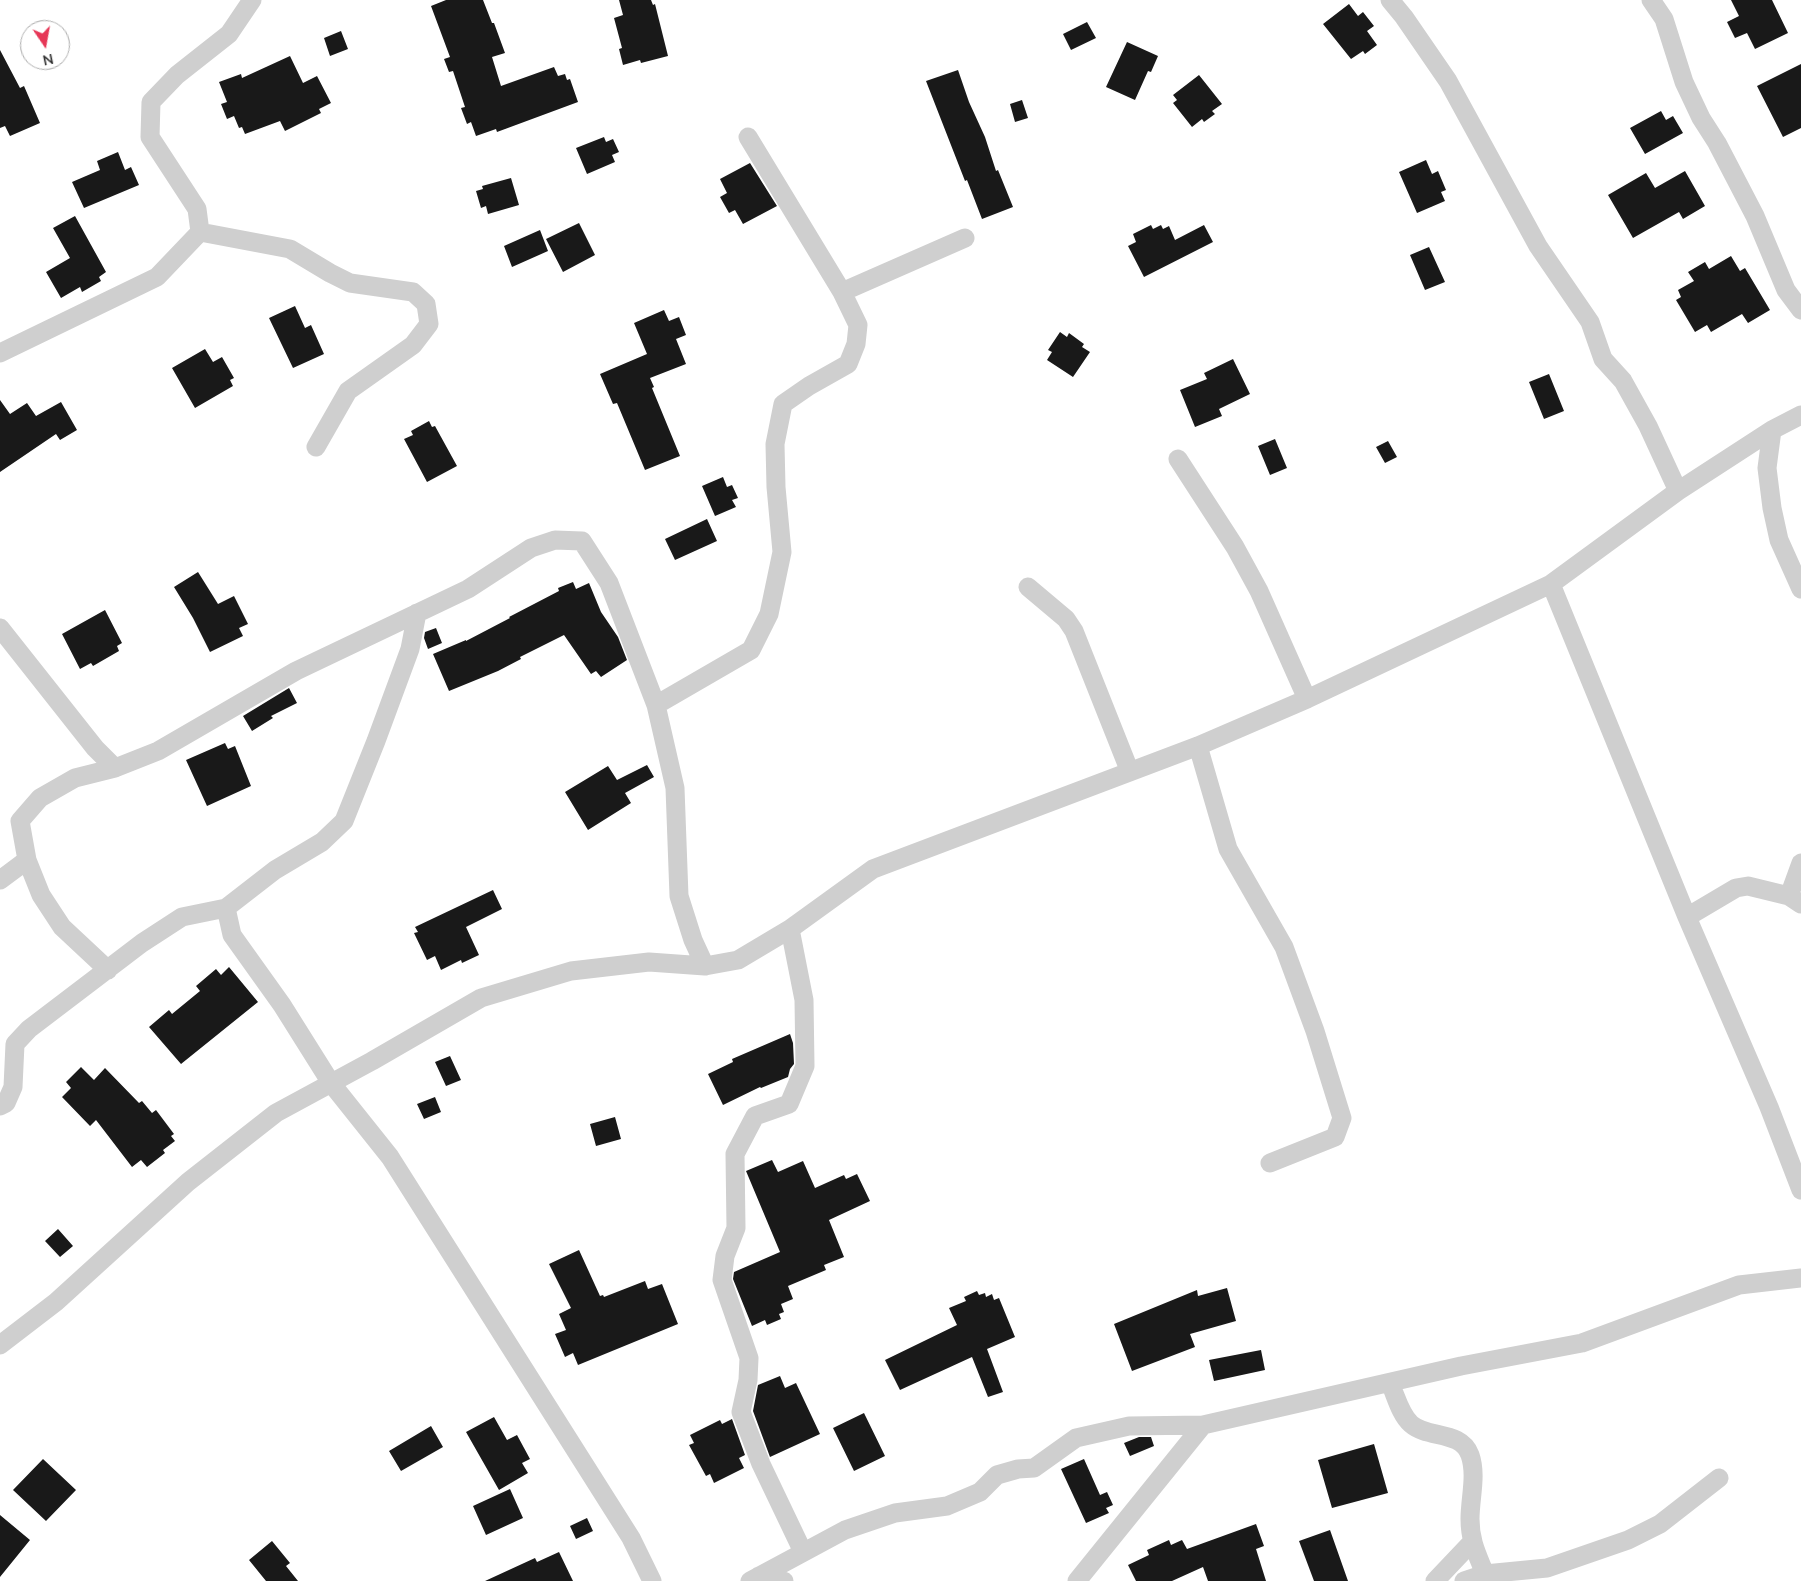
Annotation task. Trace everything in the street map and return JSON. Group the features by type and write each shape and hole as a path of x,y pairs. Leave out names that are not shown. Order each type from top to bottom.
{"street":[{"path":"200,232 197,209 150,137 151,102 177,75 229,34 252,0"},
{"path":"1390,0 1448,81 1538,246 1590,322 1603,359 1623,381 1648,426 1678,491"},
{"path":"1651,0 1664,19 1687,89 1755,216 1786,290 1801,310"},
{"path":"656,704 751,650 769,614 782,552 776,487 775,444 783,404 809,386 848,364 856,344 858,325 842,292 748,137"},
{"path":"0,353 157,277 200,232"},
{"path":"200,232 290,249 350,283 413,292 426,304 429,324 424,331 413,345 348,390 316,447"},
{"path":"842,292 965,238"},
{"path":"0,1345 56,1302 188,1182 276,1113 481,998 571,971 650,962 705,966 738,960 790,929 873,868 1198,746 1307,699 1552,584 1678,491 1772,430 1801,416"},
{"path":"1772,430 1767,468 1772,508 1779,540 1801,589"},
{"path":"1178,459 1235,547 1259,591 1307,699"},
{"path":"108,970 62,927 41,896 27,860 20,821 40,798 75,778 115,768 158,750 296,670 468,589 531,548 555,540 582,540 610,583 656,704 675,788 679,896 693,940 705,966"},
{"path":"1552,584 1688,917 1769,1107 1801,1190"},
{"path":"1028,587 1066,619 1074,631 1130,772"},
{"path":"0,1106 6,1103 13,1088 15,1044 29,1029 142,943 182,917 226,908 275,870 322,842 344,821 410,649 416,613"},
{"path":"0,628 95,748 115,768"},
{"path":"1198,746 1228,849 1284,947 1315,1031 1342,1118 1335,1137 1270,1163"},
{"path":"0,880 27,860"},
{"path":"1688,917 1736,888 1748,886 1795,900 1801,863"},
{"path":"226,908 232,935 282,1005 332,1083 390,1157 631,1538 652,1581"},
{"path":"790,929 804,1000 805,1066 789,1104 756,1116 735,1154 736,1228 725,1256 722,1280 750,1358 748,1380 741,1412 761,1464 803,1552"},
{"path":"755,1579 845,1530 896,1513 947,1506 980,1492 997,1475 1018,1469 1034,1468 1076,1438 1129,1426 1203,1424 1461,1366 1582,1343 1739,1286 1801,1278"},
{"path":"1390,1383 1404,1416 1412,1425 1454,1439 1464,1444 1470,1454 1473,1471 1470,1519 1472,1542 1485,1574"},
{"path":"1076,1581 1203,1424"},
{"path":"1464,1581 1485,1574 1552,1574 1660,1524 1719,1478"},
{"path":"1434,1581 1472,1542"},
{"path":"755,1579 784,1581"}],"building":[{"path":"446,0 483,0 505,53 492,57 501,86 554,67 558,76 565,74 567,80 570,79 578,102 497,132 496,129 476,136 471,122 467,124 461,108 465,107 453,71 449,72 444,59 450,57 431,6"},
{"path":"619,0 651,0 653,5 655,4 668,56 641,63 640,60 623,65 619,49 622,48 614,18 623,15"},
{"path":"1731,0 1772,0 1788,33 1755,49 1747,33 1735,38 1727,22 1739,16"},
{"path":"1349,4 1358,16 1363,12 1374,26 1367,31 1377,45 1365,54 1363,51 1351,59 1323,24"},
{"path":"1087,22 1096,38 1071,50 1063,34"},
{"path":"341,31 348,49 330,56 324,38"},
{"path":"1127,42 1158,56 1151,72 1148,71 1135,100 1106,87"},
{"path":"0,50 20,88 24,86 40,123 10,136 5,126 0,128"},
{"path":"290,56 303,83 317,76 331,103 319,109 321,113 285,131 280,121 245,134 242,127 239,128 234,116 227,119 221,104 227,102 219,82 241,74 242,78"},
{"path":"1801,64 1801,128 1783,137 1757,86"},
{"path":"958,70 969,102 985,137 996,171 998,170 1013,207 982,219 926,81"},
{"path":"1199,75 1222,104 1212,111 1215,114 1204,122 1202,119 1192,127 1173,103 1177,100 1173,95"},
{"path":"1022,100 1028,118 1015,122 1010,104"},
{"path":"1661,111 1666,120 1673,116 1683,133 1645,154 1630,128"},
{"path":"604,137 606,142 613,139 619,152 612,155 615,162 587,174 576,148"},
{"path":"118,152 125,170 131,167 139,185 84,208 72,182 100,170 97,161"},
{"path":"1426,160 1432,174 1438,171 1446,190 1441,192 1445,201 1417,213 1399,172"},
{"path":"750,163 777,206 743,224 735,210 729,213 720,197 727,193 720,179"},
{"path":"1685,171 1705,206 1683,219 1679,212 1633,238 1608,195 1646,173 1655,188"},
{"path":"511,178 519,205 488,214 486,206 481,208 476,191 483,189 482,186"},
{"path":"75,216 106,272 99,277 101,281 82,292 80,287 61,298 46,272 70,258 53,228"},
{"path":"579,223 595,255 563,272 546,239"},
{"path":"1151,225 1153,229 1161,225 1163,229 1169,226 1175,240 1204,225 1213,242 1144,277 1128,246 1136,242 1133,234"},
{"path":"540,230 548,251 512,267 504,246"},
{"path":"1429,247 1445,282 1425,290 1410,255"},
{"path":"1731,256 1740,271 1745,268 1770,310 1748,323 1742,314 1711,332 1707,325 1695,332 1676,300 1681,297 1678,290 1694,281 1688,272 1705,262 1709,269"},
{"path":"295,306 305,328 311,325 324,354 293,368 269,318"},
{"path":"664,310 669,321 679,317 686,335 676,339 686,364 650,378 654,387 652,388 680,456 645,470 617,403 613,404 600,374 647,354 634,323"},
{"path":"1060,332 1067,337 1069,333 1084,344 1082,347 1090,352 1073,377 1047,360 1052,352 1048,350"},
{"path":"205,349 213,362 222,357 234,378 230,380 233,386 195,408 172,368"},
{"path":"1233,359 1250,394 1219,409 1222,416 1195,427 1180,390 1207,379 1204,373"},
{"path":"1549,374 1564,411 1544,419 1529,382"},
{"path":"0,400 10,414 27,403 36,416 61,402 77,430 60,440 56,434 0,472"},
{"path":"429,421 432,427 435,426 457,466 427,482 404,439 413,435 411,431"},
{"path":"1275,439 1287,468 1270,475 1258,446"},
{"path":"1388,441 1397,457 1385,463 1376,447"},
{"path":"723,477 727,487 732,485 738,498 732,500 736,507 715,516 702,486"},
{"path":"707,519 717,541 675,560 665,539"},
{"path":"198,572 218,604 234,596 248,624 239,628 243,636 210,652 193,618 174,587"},
{"path":"573,582 576,589 589,583 601,612 618,637 627,660 601,677 596,671 591,674 564,635 520,657 521,659 498,671 449,691 433,654 466,641 559,591 558,588"},
{"path":"105,610 122,643 117,646 119,651 93,666 91,663 80,669 62,634"},
{"path":"436,628 442,643 428,649 424,638 425,632"},
{"path":"289,688 297,703 271,716 273,718 252,731 243,716"},
{"path":"225,743 228,749 235,746 251,786 207,806 186,760"},
{"path":"647,765 654,777 625,793 631,803 588,830 565,792 608,766 617,780"},
{"path":"493,890 502,909 466,927 479,955 462,963 461,960 441,970 435,956 427,960 414,933 418,932 415,927"},
{"path":"229,967 258,1002 181,1064 149,1027 169,1010 172,1014 200,991 196,986 216,969 221,975"},
{"path":"790,1034 793,1043 794,1064 790,1069 788,1077 760,1087 723,1105 708,1074 733,1062 732,1059"},
{"path":"450,1056 461,1080 446,1086 435,1062"},
{"path":"81,1067 94,1080 105,1068 139,1103 142,1101 152,1113 156,1110 174,1134 171,1136 175,1141 163,1150 165,1153 147,1167 141,1160 132,1167 96,1120 90,1126 62,1097 71,1088 66,1082"},
{"path":"435,1097 441,1112 424,1119 417,1104"},
{"path":"615,1117 621,1139 596,1146 590,1124"},
{"path":"772,1160 778,1172 803,1161 815,1188 844,1175 846,1179 857,1174 870,1201 829,1220 844,1257 824,1265 826,1270 788,1286 793,1299 781,1304 784,1312 779,1314 781,1319 767,1325 765,1320 752,1326 733,1279 734,1272 780,1252 746,1171"},
{"path":"58,1229 73,1246 60,1257 45,1241"},
{"path":"579,1250 600,1296 603,1295 604,1297 645,1281 648,1289 662,1284 678,1324 578,1365 573,1353 565,1357 555,1334 566,1330 559,1314 571,1308 549,1264"},
{"path":"1227,1288 1236,1321 1190,1334 1195,1347 1132,1371 1114,1324 1197,1290 1198,1296"},
{"path":"977,1291 979,1295 985,1293 986,1297 992,1294 994,1300 999,1298 1015,1337 987,1349 1003,1392 988,1397 972,1357 900,1390 885,1360 957,1325 949,1308 966,1301 964,1297"},
{"path":"1261,1350 1265,1370 1214,1381 1209,1360"},
{"path":"780,1376 785,1388 796,1383 820,1434 770,1457 753,1411 758,1385"},
{"path":"864,1413 885,1456 854,1471 833,1428"},
{"path":"494,1417 507,1440 517,1435 530,1459 522,1463 528,1473 499,1490 466,1432"},
{"path":"732,1419 745,1455 739,1458 744,1468 714,1483 710,1474 706,1476 689,1445 694,1443 690,1435 720,1420 722,1424"},
{"path":"431,1426 443,1447 401,1471 389,1451"},
{"path":"1139,1437 1151,1437 1154,1446 1130,1456 1124,1443"},
{"path":"1374,1444 1388,1493 1332,1508 1318,1460"},
{"path":"43,1459 76,1490 46,1521 13,1490"},
{"path":"1084,1459 1100,1495 1107,1492 1113,1505 1106,1508 1109,1513 1086,1523 1061,1469"},
{"path":"510,1489 523,1518 486,1535 473,1506"},
{"path":"0,1515 30,1540 0,1577"},
{"path":"587,1518 593,1531 576,1539 570,1526"},
{"path":"1256,1524 1264,1546 1256,1549 1266,1581 1208,1581 1203,1567 1172,1581 1136,1581 1128,1565 1149,1555 1147,1550 1169,1540 1171,1545 1182,1540 1187,1549"},
{"path":"1330,1530 1348,1581 1314,1581 1299,1541"},
{"path":"272,1541 290,1563 286,1566 298,1581 266,1581 249,1560"},
{"path":"559,1552 573,1581 485,1581 535,1558 537,1562"}]}
